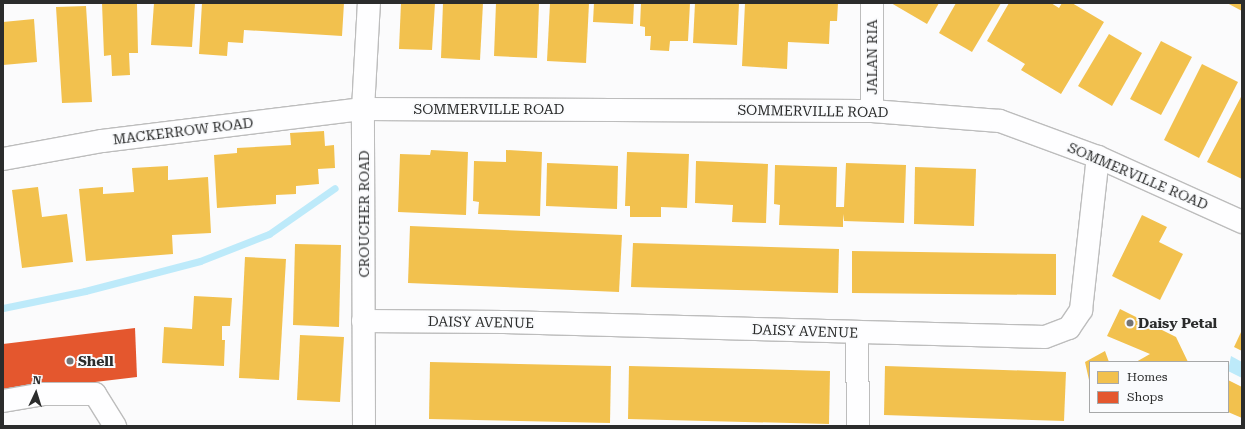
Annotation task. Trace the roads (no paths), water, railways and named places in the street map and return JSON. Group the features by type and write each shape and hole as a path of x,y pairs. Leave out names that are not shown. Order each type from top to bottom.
{"street":[{"name":"CROUCHER ROAD","path":"364,426 363,109 369,3"},
{"name":"JALAN RIA","path":"872,3 872,110"},
{"name":"SOMMERVILLE ROAD","path":"363,109 872,110 1000,121 1098,157 1242,222"},
{"name":"MACKERROW ROAD","path":"3,159 102,141 363,109"},
{"name":"DAISY AVENUE","path":"363,321 504,322 857,333 1045,337 1069,328 1081,310 1098,157"},
{"path":"857,333 858,426"},
{"path":"3,402 44,394 95,394 115,426"}],"water":[{"path":"1231,356 1242,362 1242,378 1229,372"}],"waterway":[{"path":"3,308 85,291 200,261 269,234 335,188"}],"place":[{"name":"Daisy Petal","path":"1130,323"},
{"name":"Shell","path":"70,361"}]}
